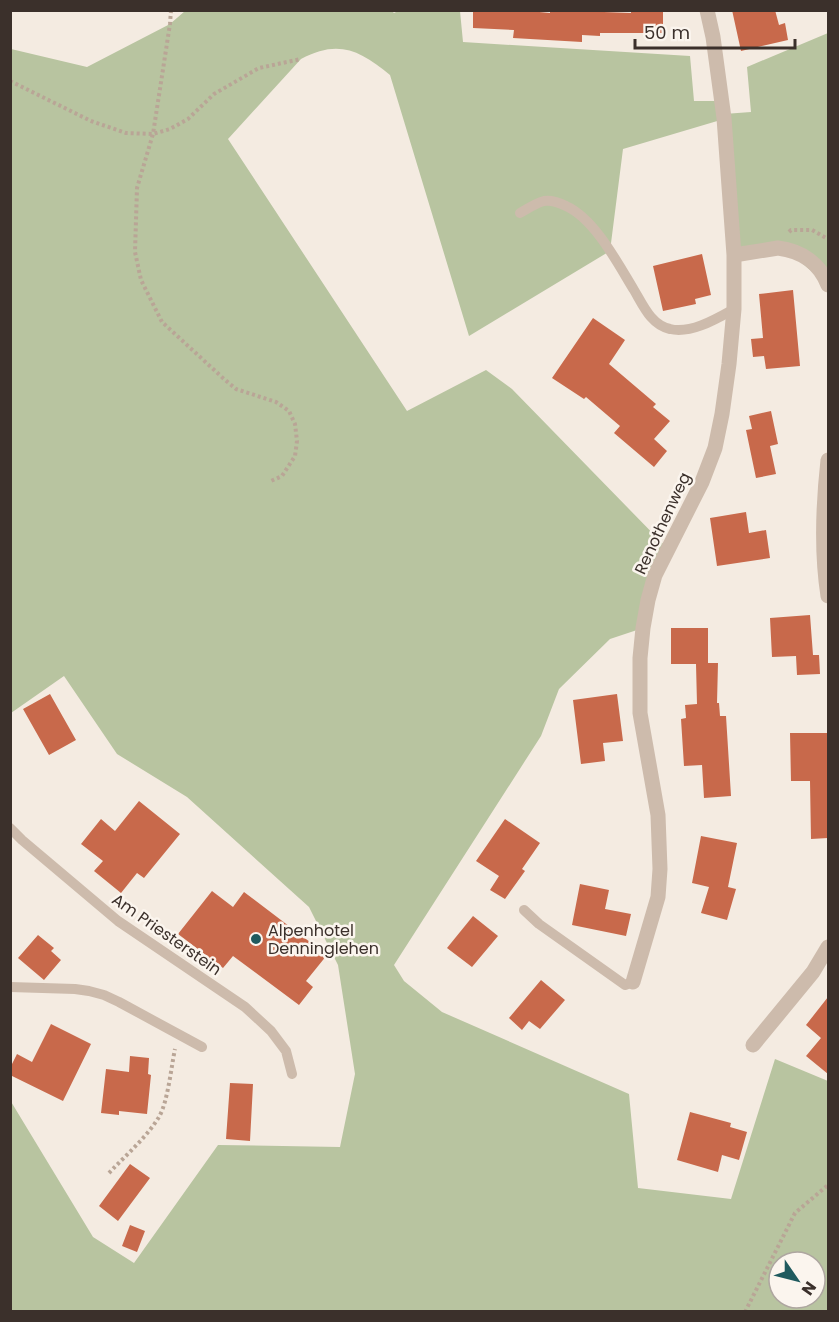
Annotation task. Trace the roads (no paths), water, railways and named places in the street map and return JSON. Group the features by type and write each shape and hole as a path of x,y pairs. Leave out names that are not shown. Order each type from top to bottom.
{"street":[{"name":"Renothenweg","path":"633,982 658,897 660,869 658,815 640,712 642,628 655,575 702,482 715,448 729,364 734,309 734,255 724,118 707,10"},
{"path":"734,255 778,248 785,249 807,257 823,273 828,285"},
{"path":"828,460 823,522 824,572 828,596"},
{"path":"753,1045 813,972 828,947"}],"lane":[{"path":"520,213 546,201 560,203 581,215 593,227 651,317 660,326 672,330 686,330 710,323 734,309"},
{"name":"Am Priesterstein","path":"10,828 118,921 245,1007 272,1031 286,1051 292,1074"},
{"path":"524,910 539,924 625,985 633,982"},
{"path":"10,987 89,990 119,1002 202,1047"}],"place":[{"name":"Alpenhotel Denninglehen","path":"256,939"}]}
